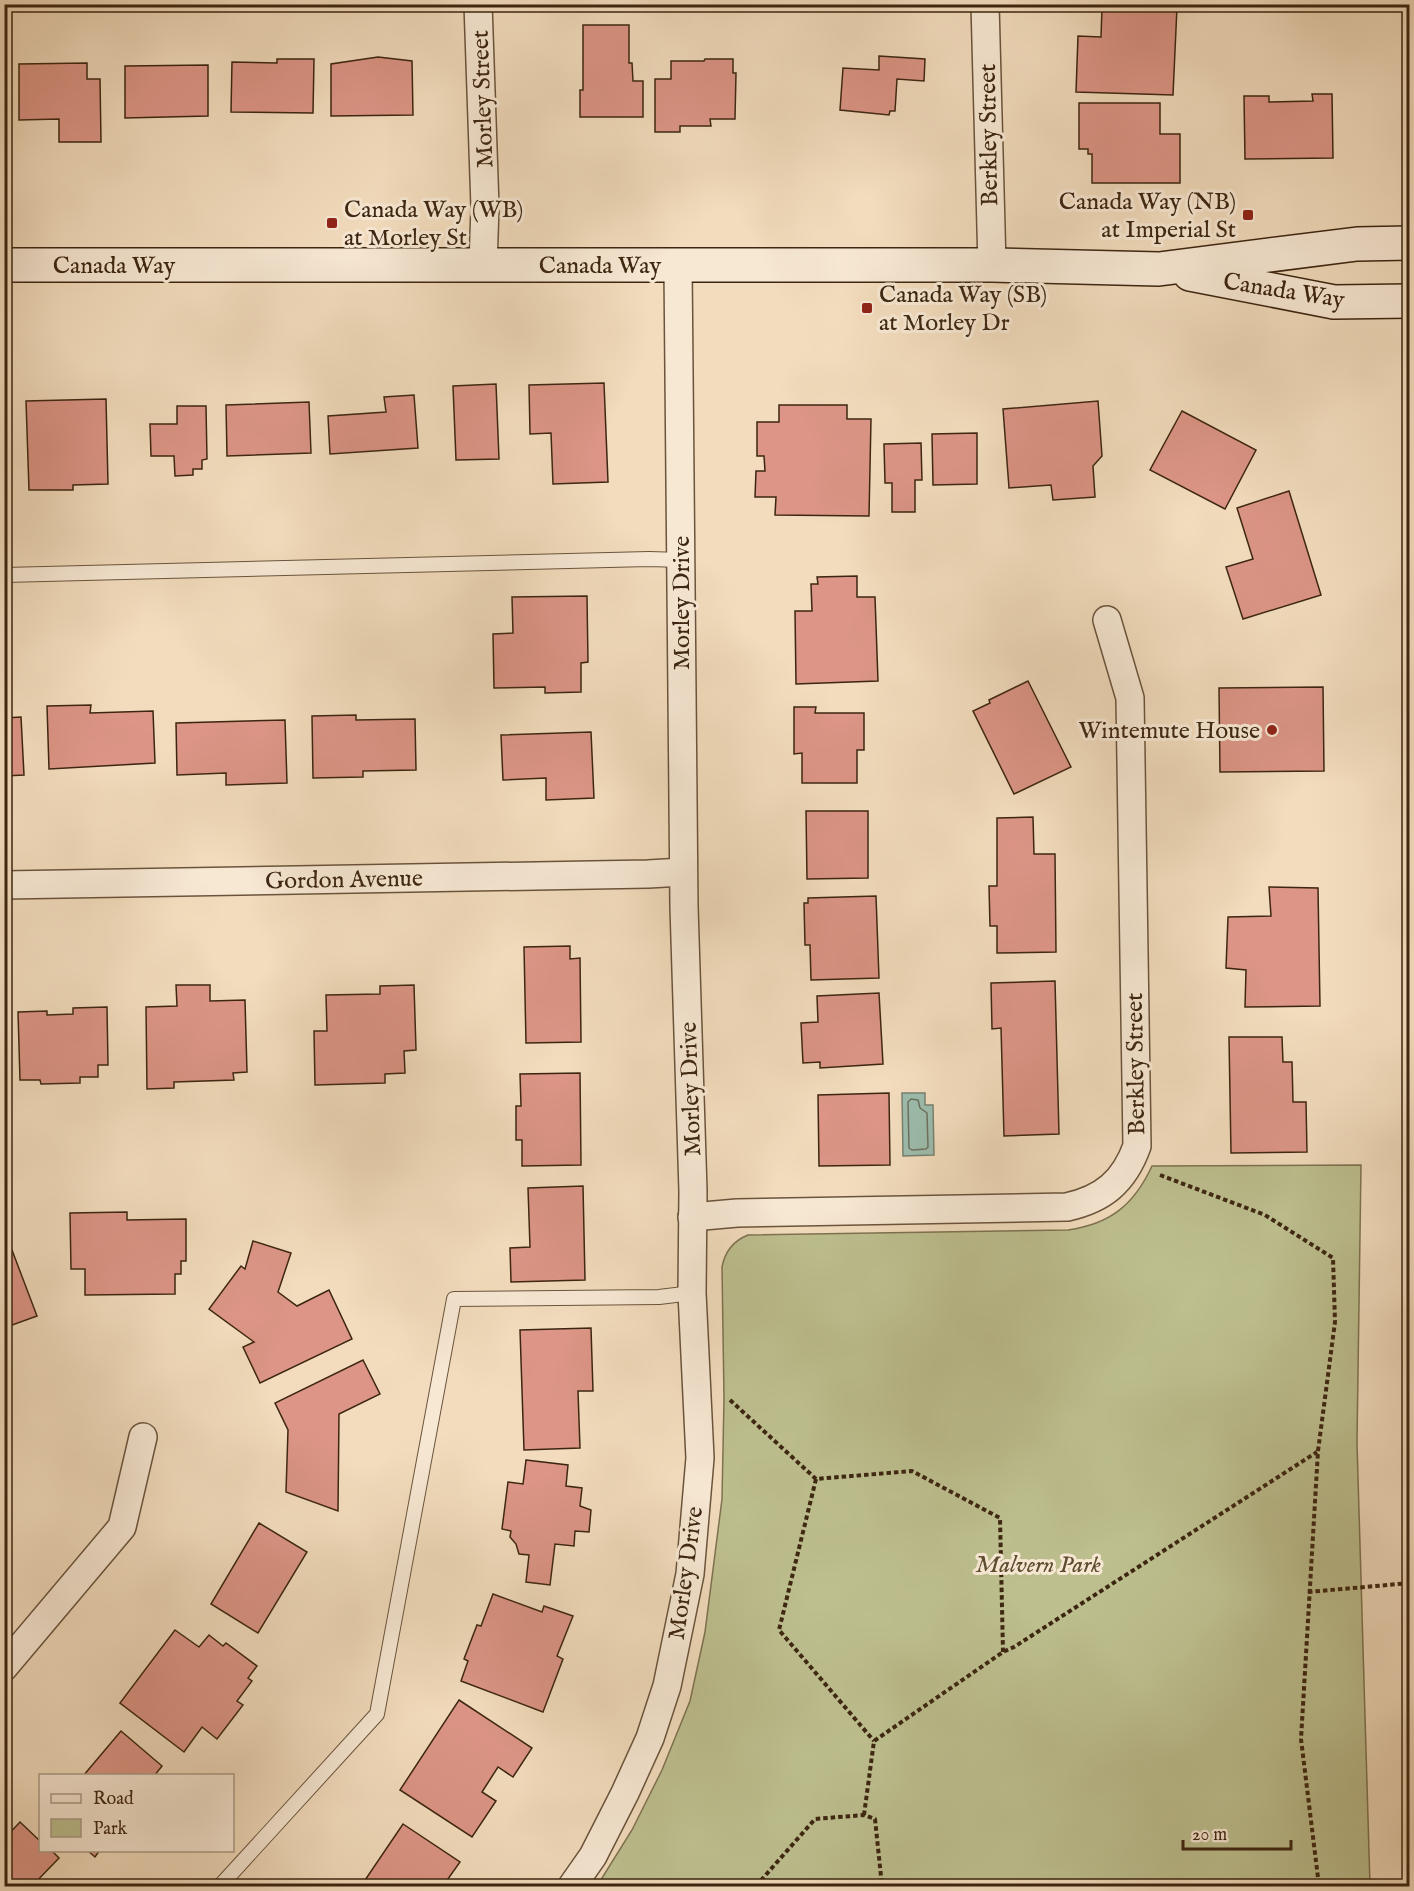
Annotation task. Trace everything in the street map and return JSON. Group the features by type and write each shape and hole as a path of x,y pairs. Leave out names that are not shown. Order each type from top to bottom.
{"main road":[{"name":"Canada Way","path":"4,265 992,265 1159,268 1357,244 1410,243"},
{"name":"Canada Way","path":"1159,268 1334,302 1410,301"}],"street":[{"name":"Morley Street","path":"478,4 485,207 483,265"},
{"name":"Berkley Street","path":"985,4 992,265"},
{"name":"Morley Drive","path":"572,1887 593,1856 625,1793 650,1738 669,1675 690,1574 700,1458 692,1293 683,872 678,266"},
{"name":"Berkley Street","path":"692,1217 737,1213 1067,1207 1092,1200 1111,1187 1124,1174 1137,1146 1130,699 1107,620"},
{"name":"Gordon Avenue","path":"4,885 683,872"},
{"path":"4,1668 122,1527 143,1437"}],"lane":[{"path":"4,575 649,559 681,561"},
{"path":"220,1887 377,1714 454,1299 659,1297 692,1293"}],"path":[{"path":"1137,1146 1156,1174 1265,1215 1333,1258 1335,1322 1318,1451 1300,1739 1319,1887"},
{"path":"728,1399 816,1479 912,1471 1000,1518 1003,1652"},
{"path":"864,1815 874,1741 1003,1652 1318,1451"},
{"path":"816,1479 779,1630 874,1741"},
{"path":"1308,1592 1410,1582"},
{"path":"756,1887 815,1819 864,1815 875,1819 882,1886 867,1887"}],"green space":[{"name":"Malvern Park","path":"1361,1165 1357,1443 1370,1886 597,1886 632,1830 662,1770 690,1701 705,1632 722,1499 724,1398 722,1267 725,1256 738,1240 748,1235 1068,1230 1096,1223 1119,1210 1137,1192 1152,1166"}],"water":[{"path":"902,1093 925,1093 925,1105 933,1105 934,1155 903,1156"}],"building":[{"path":"849,4 893,4 893,10 849,10"},
{"path":"1105,5 1177,7 1173,95 1076,92 1078,36 1101,37 1102,8 1105,9"},
{"path":"583,25 629,25 629,63 632,63 633,81 643,81 643,117 580,117 580,90 583,90"},
{"path":"879,56 925,59 924,81 897,79 895,111 890,111 889,115 840,110 843,68 879,70"},
{"path":"378,57 412,61 413,115 331,116 331,64"},
{"path":"4,59 7,121 4,121"},
{"path":"277,59 314,59 313,113 231,112 232,62 277,63"},
{"path":"705,59 733,59 733,73 736,73 735,119 710,119 711,126 680,126 680,132 655,132 655,79 671,79 671,61 704,61"},
{"path":"87,63 87,79 100,79 101,142 59,142 59,119 19,120 19,64"},
{"path":"208,65 208,116 125,118 125,66"},
{"path":"1312,94 1332,94 1333,158 1245,159 1244,96 1269,96 1269,102 1313,101"},
{"path":"1079,103 1160,103 1160,134 1180,134 1180,183 1092,183 1092,154 1088,154 1088,149 1079,149"},
{"path":"604,383 608,482 553,484 551,433 530,434 529,385"},
{"path":"496,384 499,459 456,460 453,386"},
{"path":"414,395 418,448 330,454 328,416 386,412 384,397"},
{"path":"106,399 108,484 73,485 73,490 29,490 26,401"},
{"path":"1098,401 1102,456 1093,466 1095,497 1053,500 1051,485 1009,488 1003,409"},
{"path":"309,402 311,453 227,456 226,405"},
{"path":"779,405 847,405 847,419 871,419 869,516 775,515 776,497 755,497 756,471 765,471 764,456 757,456 757,422 779,422"},
{"path":"177,406 206,406 207,459 202,460 202,469 193,469 193,475 175,476 174,456 151,456 150,424 177,424"},
{"path":"1182,411 1256,450 1225,509 1150,470"},
{"path":"977,433 977,484 933,485 932,434"},
{"path":"921,443 922,480 915,480 915,512 892,512 892,483 885,483 884,444"},
{"path":"1289,491 1321,595 1243,619 1226,567 1253,559 1237,508"},
{"path":"857,576 857,597 875,597 878,681 796,684 795,611 812,611 811,584 818,584 817,577"},
{"path":"587,596 588,662 581,663 581,692 545,693 545,687 494,688 493,634 513,633 512,597"},
{"path":"1028,681 1071,767 1014,794 973,711 990,703 989,700"},
{"name":"Wintemute House","path":"1323,687 1324,771 1220,772 1219,688"},
{"path":"91,705 90,713 153,711 155,763 49,769 47,706"},
{"path":"794,707 816,707 815,713 864,713 864,750 857,750 857,783 802,783 802,753 794,754"},
{"path":"356,715 356,720 415,719 416,770 363,771 363,777 313,778 312,716"},
{"path":"21,717 24,775 4,776 4,718"},
{"path":"285,720 287,783 226,785 226,773 177,775 176,723"},
{"path":"591,732 594,798 546,800 546,778 503,780 501,735"},
{"path":"806,811 868,811 868,878 807,879"},
{"path":"1033,817 1034,854 1055,854 1056,952 997,953 997,926 990,926 989,886 997,886 997,818"},
{"path":"1269,887 1318,888 1320,1006 1245,1007 1246,970 1226,968 1228,917 1271,916"},
{"path":"876,896 879,978 811,980 810,945 805,945 804,903 808,903 808,898"},
{"path":"570,946 570,959 580,958 581,1042 526,1043 524,947"},
{"path":"1055,981 1059,1134 1004,1136 1001,1028 992,1029 991,983"},
{"path":"176,985 210,985 210,1001 245,1000 247,1072 233,1073 234,1080 174,1082 174,1088 147,1089 146,1007 177,1006"},
{"path":"414,985 416,1050 404,1051 405,1073 385,1074 385,1083 315,1085 314,1031 327,1031 326,995 380,994 380,986"},
{"path":"879,993 883,1064 820,1068 820,1062 803,1063 801,1023 818,1022 817,996"},
{"path":"107,1007 108,1065 98,1065 98,1077 80,1077 80,1083 41,1084 40,1080 20,1080 18,1012 47,1011 47,1015 73,1014 73,1008"},
{"path":"1229,1037 1282,1037 1283,1062 1292,1062 1293,1102 1306,1102 1307,1152 1231,1153"},
{"path":"580,1073 581,1165 522,1166 522,1140 516,1140 516,1106 521,1106 520,1074"},
{"path":"889,1093 890,1165 819,1166 818,1095"},
{"path":"583,1186 585,1280 511,1282 510,1248 530,1247 528,1188"},
{"path":"127,1212 127,1220 186,1219 186,1261 181,1261 181,1274 175,1274 175,1294 85,1295 85,1269 71,1269 70,1213"},
{"path":"4,1229 37,1316 4,1328"},
{"path":"253,1241 291,1253 278,1292 297,1306 329,1290 352,1339 260,1383 243,1347 254,1342 209,1309 241,1266 245,1269"},
{"path":"591,1328 593,1391 578,1391 580,1448 524,1450 520,1330"},
{"path":"363,1360 380,1394 339,1414 338,1511 286,1492 288,1430 275,1403"},
{"path":"526,1460 568,1465 566,1486 582,1488 580,1506 591,1510 589,1532 575,1531 574,1546 555,1544 550,1585 526,1582 529,1555 519,1554 516,1544 510,1537 511,1531 502,1529 508,1482 523,1484"},
{"path":"259,1523 307,1552 258,1633 211,1604"},
{"path":"493,1594 542,1612 544,1606 573,1616 557,1656 563,1659 543,1712 461,1681 468,1661 464,1659 477,1625 481,1626"},
{"path":"175,1630 199,1647 209,1635 223,1646 226,1643 257,1666 248,1678 252,1681 237,1701 243,1705 217,1739 202,1727 184,1752 120,1703"},
{"path":"459,1700 532,1748 513,1777 498,1767 482,1792 496,1801 472,1837 400,1790"},
{"path":"121,1731 162,1766 156,1774 85,1774"},
{"path":"20,1822 39,1840 39,1852 53,1852 59,1858 32,1886 4,1886 4,1855 10,1849 4,1844 4,1839"},
{"path":"403,1824 460,1862 443,1886 361,1886"},
{"path":"89,1852 99,1852 95,1857"}],"place":[{"name":"Canada Way (NB) at Imperial St","path":"1248,215"},
{"name":"Canada Way (WB) at Morley St","path":"332,223"},
{"name":"Canada Way (SB) at Morley Dr","path":"867,308"},
{"name":"Wintemute House","path":"1272,730"}]}
